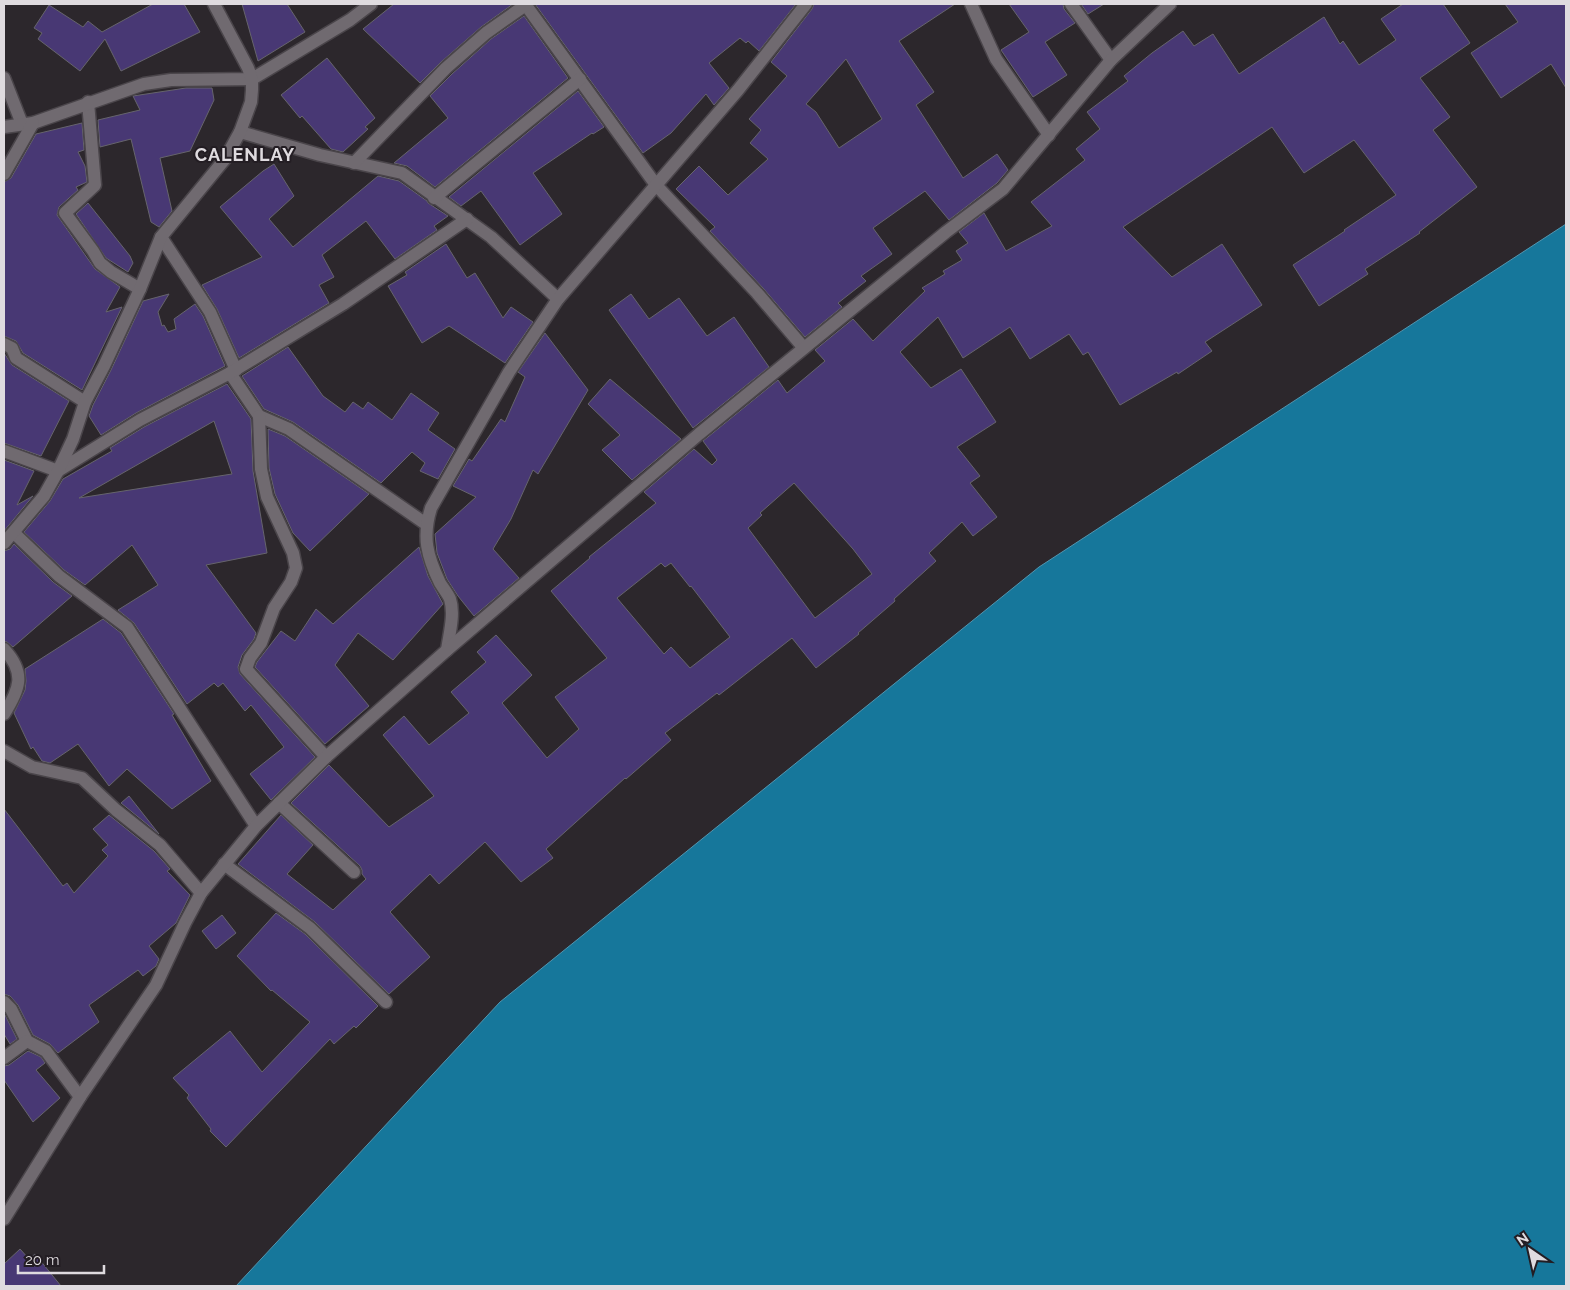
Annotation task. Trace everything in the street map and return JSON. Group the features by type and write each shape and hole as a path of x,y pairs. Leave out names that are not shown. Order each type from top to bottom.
{"street":[{"path":"4,542 14,533 44,496 58,471 73,439 85,402 140,289 161,237 225,159 240,132 251,102 252,79 214,4"},
{"path":"4,127 28,123 144,84 172,80 252,79 350,20 370,4"},
{"path":"354,163 446,68 486,32 526,4 656,185 757,293 803,347"},
{"path":"447,650 451,618 450,600 434,569 427,549 426,524 431,508 509,372 558,299 757,67 806,4"},
{"path":"971,4 996,59 1049,135"},
{"path":"1071,4 1111,60"},
{"path":"4,1219 80,1097 156,985 185,922 201,893 256,826 326,757 447,650 692,440 803,347 946,232 1003,189 1111,60 1170,4"},
{"path":"4,78 28,123"},
{"path":"434,198 580,79"},
{"path":"88,102 95,186 65,213 94,251 100,263 111,272 140,289"},
{"path":"4,174 28,123"},
{"path":"240,132 320,156 402,173 491,238 558,299"},
{"path":"58,471 140,420 233,371 343,304 467,219"},
{"path":"161,237 210,312 233,371 259,416 261,468 267,497 294,552 296,568 291,582 274,608 261,643 250,658 246,669 326,757"},
{"path":"4,344 12,348 16,358 85,402"},
{"path":"259,416 289,429 426,524"},
{"path":"4,451 58,471"},
{"path":"14,533 59,576 127,627 256,826"},
{"path":"4,650 10,656 19,674 16,695 4,714"},
{"path":"4,751 32,767 82,778 116,810 160,845 201,893"},
{"path":"279,803 354,872"},
{"path":"224,864 310,928 386,1002"},
{"path":"4,1002 11,1009 27,1041 46,1051 80,1097"},
{"path":"4,1058 27,1041"}],"water":[{"path":"1566,224 1566,1286 236,1286 500,1002 1039,567"}],"building":[{"path":"153,4 184,4 200,32 121,71 105,39 80,71 38,39 42,33 34,28 49,5 83,27 88,21 102,32"},
{"path":"242,4 287,4 305,32 258,61"},
{"path":"394,4 513,4 481,27 420,83 363,29"},
{"path":"535,4 796,4 759,51 748,41 746,43 740,38 709,63 729,88 714,105 706,94 671,133 643,153"},
{"path":"814,4 955,4 899,41 934,92 916,105 963,178 997,154 1008,170 997,183 949,220 925,191 873,228 892,254 861,276 866,281 838,303 842,307 805,337 710,231 715,227 676,189 699,166 728,195 768,159 750,143 761,130 749,119 787,76 771,62","holes":["846,59 882,119 839,148 816,112 806,104"]},
{"path":"1009,4 1063,4 1064,9 1075,23 1045,42 1067,75 1033,97 1001,50 1029,32"},
{"path":"1081,4 1104,4 1088,14"},
{"path":"1403,4 1443,4 1470,43 1420,78 1450,117 1433,130 1477,187 1420,233 1365,269 1368,274 1319,306 1293,265 1396,195 1354,140 1304,173 1272,127 1123,227 1172,277 1222,244 1262,305 1205,342 1212,351 1178,374 1177,372 1120,405 1088,352 1083,355 1069,334 1030,359 1010,327 963,358 938,317 900,352 931,388 961,369 996,422 957,447 980,476 970,483 997,517 973,536 962,522 929,553 936,561 859,634 816,668 792,638 719,695 717,693 665,733 671,740 625,778 546,849 553,858 521,882 485,842 439,884 430,874 390,912 430,957 389,994 315,922 238,864 281,815 313,845 287,874 333,910 366,879 362,874 360,866 291,803 329,765 389,827 434,796 383,735 404,716 429,745 469,713 451,692 486,662 477,652 496,635 532,675 502,703 547,758 579,729 555,697 607,658 551,591 589,557 656,503 644,492 694,449 712,465 717,460 703,441 778,380 787,393 825,361 815,350 853,319 873,341 925,291 922,288 945,274 943,271 962,260 956,251 968,243 959,232 984,213 1006,251 1052,226 1031,202 1085,160 1076,149 1100,129 1087,112 1128,81 1124,76 1152,53 1183,31 1194,46 1213,34 1239,74 1324,17 1340,44 1343,41 1359,65 1396,40 1381,19","holes":["794,483 853,549 872,574 815,618 748,528 762,515 760,513","661,563 665,567 671,563 730,637 690,668 671,647 664,654 617,598"]},
{"path":"1505,4 1566,4 1566,88 1551,64 1501,98 1471,53 1518,22"},
{"path":"524,16 568,78 435,187 407,166 394,163 448,118 430,96 491,39"},
{"path":"327,58 375,118 365,127 368,129 343,152 331,149 302,116 300,118 281,95"},
{"path":"186,88 212,88 214,100 190,151 160,158 172,211 159,227 151,222 131,139 100,147 98,120 140,110 133,96"},
{"path":"578,91 604,127 533,173 562,214 520,245 481,191 461,206 449,197"},
{"path":"82,123 84,150 78,152 85,166 87,182 76,187 78,190 59,207 57,215 95,269 120,287 106,312 122,307 82,390 23,353 16,341 4,336 4,182 11,178 36,134"},
{"path":"274,164 294,196 269,219 293,247 378,176 399,181 448,216 434,226 437,230 395,259 366,221 322,255 334,277 319,285 329,303 239,358 217,309 202,285 262,257 220,207"},
{"path":"88,203 130,256 133,263 128,272 106,258 76,214"},
{"path":"446,244 467,278 475,273 503,318 511,307 533,322 505,363 449,326 422,343 388,286 407,275 405,272"},
{"path":"169,294 158,312 162,326 164,325 168,332 176,329 174,319 195,304 203,316 225,366 136,413 101,435 89,416 143,301"},
{"path":"631,294 649,319 679,298 707,336 734,317 769,367 693,428 609,310"},
{"path":"545,333 588,390 538,474 533,470 511,519 493,549 519,578 474,616 447,579 437,553 435,534 476,497 453,486 469,459 472,461 501,419 505,422 525,377 518,372"},
{"path":"288,347 323,396 345,412 353,402 363,409 368,402 392,420 411,393 439,413 428,430 455,449 438,479 420,471 425,463 412,452 381,483 293,422 264,409 242,376"},
{"path":"4,353 12,365 69,401 41,456 4,443"},
{"path":"610,379 681,439 632,480 602,450 620,435 588,404"},
{"path":"227,384 251,419 253,471 267,553 206,565 256,633 254,639 242,655 238,667 240,674 315,757 271,800 250,774 284,747 251,705 245,711 223,683 218,687 214,683 187,704 134,623 118,610 158,585 132,545 85,585 64,570 24,532 50,501 63,479 112,451 110,448 144,427","holes":["214,421 232,474 79,498"]},
{"path":"268,429 285,436 369,494 310,551 293,533 275,494 269,468"},
{"path":"4,460 34,471 17,505 33,496 4,531"},
{"path":"14,544 53,582 72,596 13,647 4,641 4,551 10,549"},
{"path":"419,547 428,576 443,604 393,660 358,633 335,665 369,706 325,744 255,667 257,662 281,631 295,641 316,609 333,624"},
{"path":"103,619 121,633 174,714 172,715 211,781 172,809 127,769 109,786 78,744 50,763 42,761 33,747 31,749 14,713 25,690 25,669"},
{"path":"129,796 159,834 121,803"},
{"path":"4,809 63,886 67,883 74,893 108,856 102,850 108,845 93,829 109,815 154,851 170,869 167,871 190,895 176,923 149,946 159,959 156,966 143,976 138,970 89,1005 99,1022 58,1053 50,1044 33,1035 18,1005 10,996 4,994"},
{"path":"276,913 305,934 378,1006 356,1028 354,1026 334,1044 330,1039 226,1147 210,1131 211,1129 187,1098 189,1095 173,1078 230,1031 262,1072 310,1022 271,991 237,956"},
{"path":"222,915 236,933 216,949 202,931"},
{"path":"4,1013 17,1039 10,1044 4,1034"},
{"path":"28,1051 41,1057 45,1063 36,1070 60,1098 33,1122 4,1080 4,1066 9,1065"},
{"path":"20,1249 29,1259 35,1254 61,1286 4,1286 4,1264"}],"district":[{"name":"CALENLAY","path":"245,154"}]}
